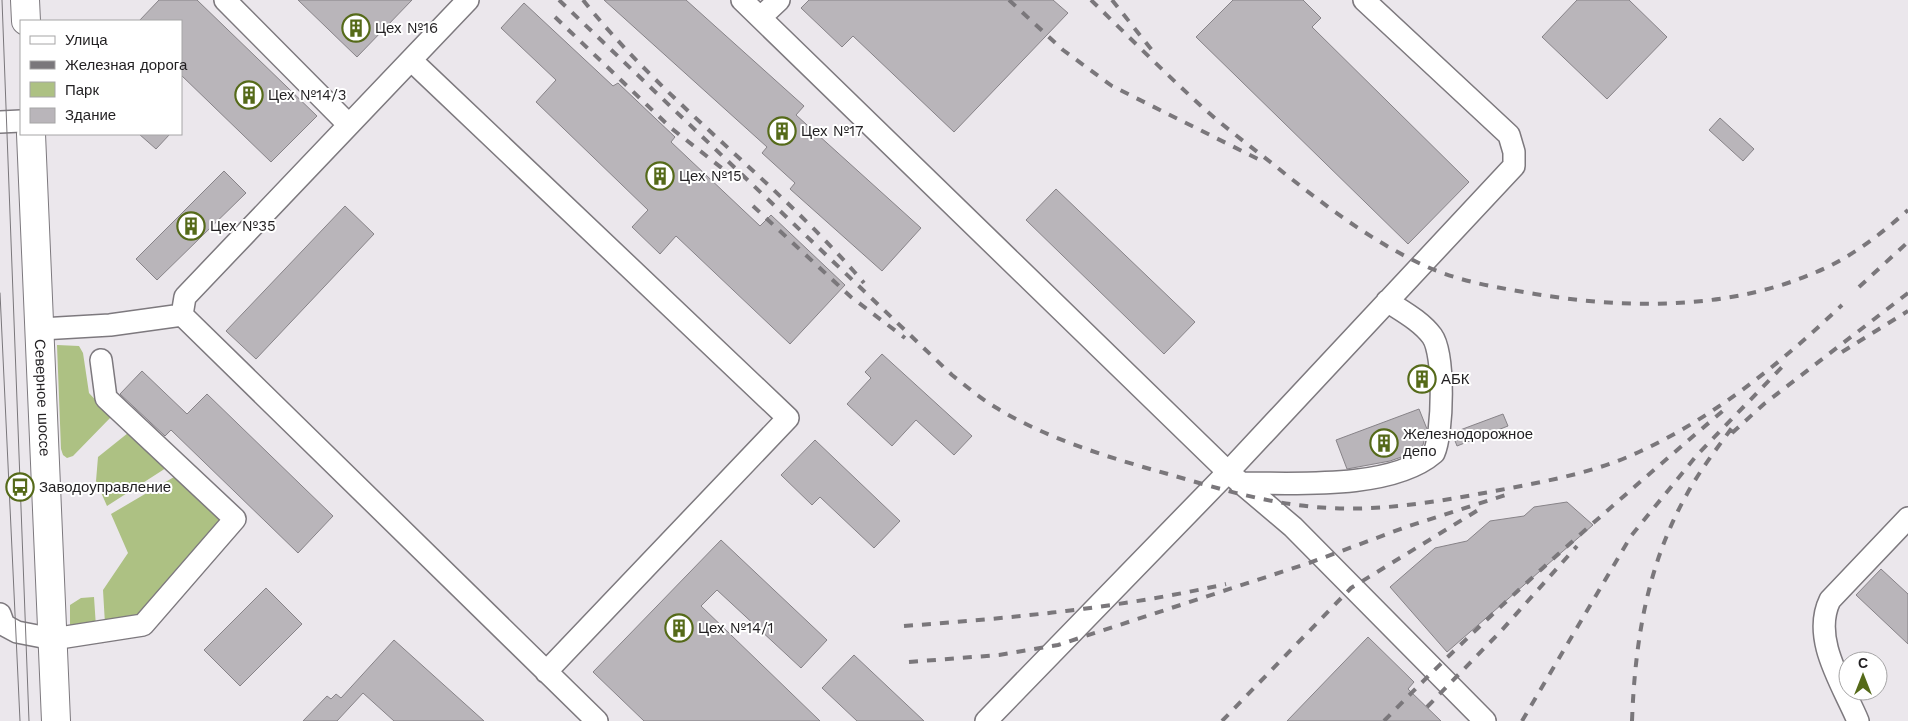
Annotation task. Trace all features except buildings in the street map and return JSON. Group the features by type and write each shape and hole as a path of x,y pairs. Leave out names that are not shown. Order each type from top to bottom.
{"main road":[{"path":"25,0 26,20"},
{"name":"Северное шоссе","path":"31,135 41,328 56,721"}],"lane":[{"path":"225,0 348,124"},
{"path":"182,315 186,298 348,124 468,0"},
{"path":"742,0 1234,477 1293,527 1351,588 1450,684 1485,721"},
{"path":"761,17 779,0"},
{"path":"986,721 1234,477 1386,301 1505,178 1514,166 1514,152 1509,135 1364,0"},
{"path":"411,60 788,418 546,672"},
{"path":"0,122 20,121"},
{"path":"1234,477 1360,480 1406,468 1434,453 1437,442 1442,393 1438,351 1428,331 1386,301"},
{"path":"182,315 597,721"},
{"path":"41,328 110,325 182,315"},
{"path":"0,614 4,625 17,632 53,639 143,625 235,519 106,398 101,360"},
{"path":"1858,721 1828,653 1824,637 1825,610 1830,600 1908,518"}],"green space":[{"path":"57,345 79,346 83,353 89,393 111,417 73,456 67,458 63,455 61,449"},
{"path":"128,433 166,468 107,506 96,481 98,457"},
{"path":"174,477 217,515 220,521 140,615 105,624 103,590 128,553 111,514"},
{"path":"94,597 96,627 73,629 70,625 70,605 81,598"}],"tram line":[{"path":"2,0 29,721"},
{"path":"0,293 20,721"}],"railway":[{"path":"559,0 952,375 978,396 1015,418 1057,438 1124,461 1236,493 1306,506 1355,509 1379,508 1476,494 1554,479 1607,465 1669,437 1722,404 1772,367 1842,305"},
{"path":"583,0 615,38 650,74 831,246 864,283"},
{"path":"1009,0 1063,50 1112,86 1260,160"},
{"path":"1091,0 1210,114 1350,223 1403,255 1435,270 1463,280 1535,294 1605,302 1641,304 1712,300 1747,294 1781,285 1814,273 1840,261 1864,246 1908,210"},
{"path":"1112,0 1155,54"},
{"path":"555,17 671,128 742,184"},
{"path":"753,206 851,297 905,338"},
{"path":"1859,287 1908,242"},
{"path":"1732,433 1764,404 1908,293"},
{"path":"1842,352 1908,311"},
{"path":"1522,721 1631,536 1697,455 1782,367"},
{"path":"1384,721 1508,600 1594,522 1725,409"},
{"path":"1632,721 1640,633 1653,576 1662,548 1673,521 1692,485 1734,425"},
{"path":"909,662 999,655 1058,645 1309,563 1406,527 1509,494"},
{"path":"1222,721 1351,588 1483,507"},
{"path":"1427,707 1501,631 1577,546"},
{"path":"904,626 1106,606 1226,584"}],"place":[{"name":"Цех №16","path":"356,28"},
{"name":"Цех №14/3","path":"249,95"},
{"name":"Цех №17","path":"782,131"},
{"name":"Цех №15","path":"660,176"},
{"name":"Цех №35","path":"191,226"},
{"name":"АБК","path":"1422,379"},
{"name":"Железнодорожное депо","path":"1384,443"},
{"name":"Заводоуправление","path":"20,487"},
{"name":"Цех №14/1","path":"679,628"}]}
